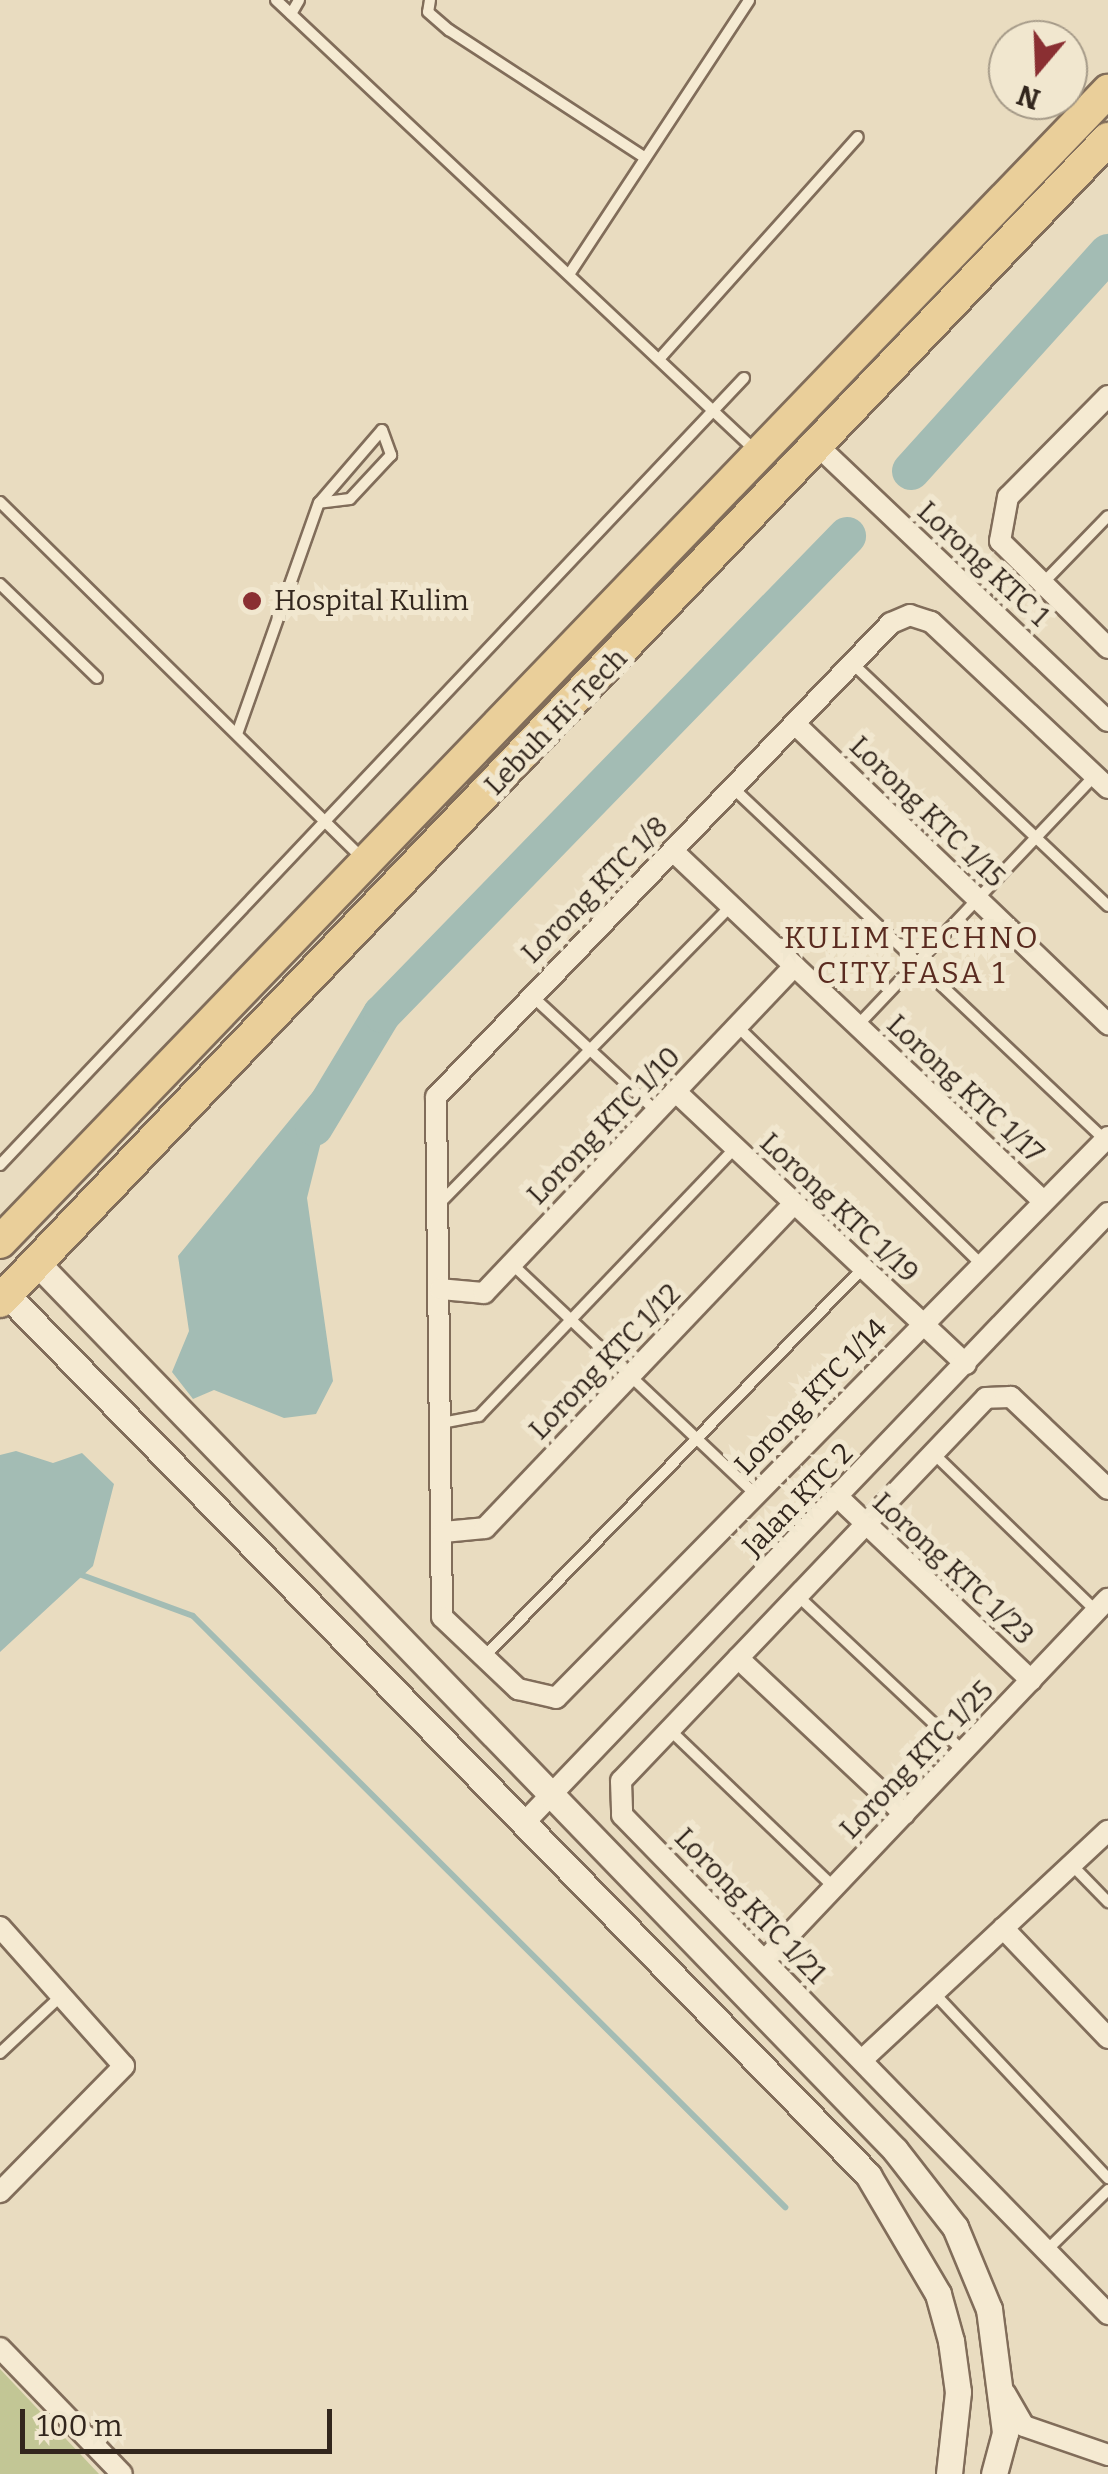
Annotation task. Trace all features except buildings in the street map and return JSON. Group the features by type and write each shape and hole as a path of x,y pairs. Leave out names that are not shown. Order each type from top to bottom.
{"main road":[{"name":"Lebuh Hi-Tech","path":"0,1242 356,866 393,840 1108,91"},
{"name":"Lebuh Hi-Tech","path":"3,1297 819,448 1108,140"},
{"path":"356,866 394,892"}],"street":[{"path":"1106,642 1000,541 1004,509 1108,396"},
{"name":"Lorong KTC 1","path":"819,448 1108,721"},
{"name":"Lorong KTC 1/8","path":"440,1204 436,1097 530,994 674,852 892,623 910,615 930,622 1101,781"},
{"name":"Lorong KTC 1/15","path":"795,724 1108,1024"},
{"name":"Lorong KTC 1/17","path":"674,852 1043,1201"},
{"name":"Lorong KTC 1/10","path":"440,1288 484,1292 794,966"},
{"name":"Lorong KTC 1/19","path":"675,1091 966,1364"},
{"name":"Lorong KTC 1/14","path":"484,1657 518,1689 556,1698 1106,1138"},
{"name":"Lorong KTC 1/12","path":"443,1532 485,1528 794,1203"},
{"path":"440,1204 442,1617 484,1657"},
{"name":"Jalan KTC 2","path":"525,1822 1108,1213"},
{"path":"37,1263 896,2150 956,2227 990,2309 1004,2432 995,2468"},
{"path":"3,1297 525,1822 868,2175 907,2232 938,2294 951,2342 958,2392 949,2474"},
{"path":"865,1524 986,1398 1010,1397 1108,1488"},
{"name":"Lorong KTC 1/23","path":"838,1498 1030,1680"},
{"name":"Lorong KTC 1/21","path":"865,1524 622,1781 622,1815 1108,2314"},
{"name":"Lorong KTC 1/25","path":"765,1960 1102,1605"},
{"path":"738,1658 904,1814"},
{"path":"862,2060 1108,1831"},
{"path":"0,1927 123,2059 122,2074 0,2192"},
{"path":"1004,1928 1108,2038"},
{"path":"0,2348 122,2474"},
{"path":"1001,2383 1013,2415 1046,2438 1108,2455"},
{"path":"995,2468 1010,2449 1046,2438"}],"lane":[{"path":"276,0 760,455"},
{"path":"291,14 300,0"},
{"path":"430,0 428,12 449,30 645,158"},
{"path":"570,273 745,1"},
{"path":"660,358 858,136"},
{"path":"0,1164 744,378"},
{"path":"238,734 318,503 326,488 382,430 391,454 350,499 318,503"},
{"path":"0,502 326,822 356,866"},
{"path":"1043,583 1108,516"},
{"path":"0,584 96,678"},
{"path":"852,662 1108,906"},
{"path":"858,1026 1035,836 1101,781"},
{"path":"734,788 914,962 1106,1138"},
{"path":"440,1204 731,906"},
{"path":"530,994 656,1112"},
{"path":"737,1026 980,1263"},
{"path":"442,1423 479,1416 736,1148"},
{"path":"511,1264 627,1379 754,1494"},
{"path":"484,1657 863,1268"},
{"path":"933,1454 1102,1605"},
{"path":"798,1596 964,1751"},
{"path":"670,1730 834,1887"},
{"path":"1072,1864 1108,1902"},
{"path":"934,1993 1108,2178"},
{"path":"0,2053 63,1994"},
{"path":"1046,2250 1108,2190"}],"green space":[{"path":"0,2369 99,2474 0,2474"}],"water":[{"path":"326,1076 346,1093 323,1134 307,1198 333,1381 316,1414 284,1418 214,1390 193,1399 172,1372 189,1331 178,1256"},
{"path":"16,1451 53,1463 82,1453 114,1484 93,1566 0,1652 0,1455"}],"waterway":[{"path":"911,471 1108,253"},
{"path":"314,1127 382,1014 847,536"},
{"path":"79,1574 193,1616 785,2207"}],"place":[{"name":"Hospital Kulim","path":"252,601"}],"district":[{"name":"KULIM TECHNO CITY FASA 1","path":"912,955"}]}
